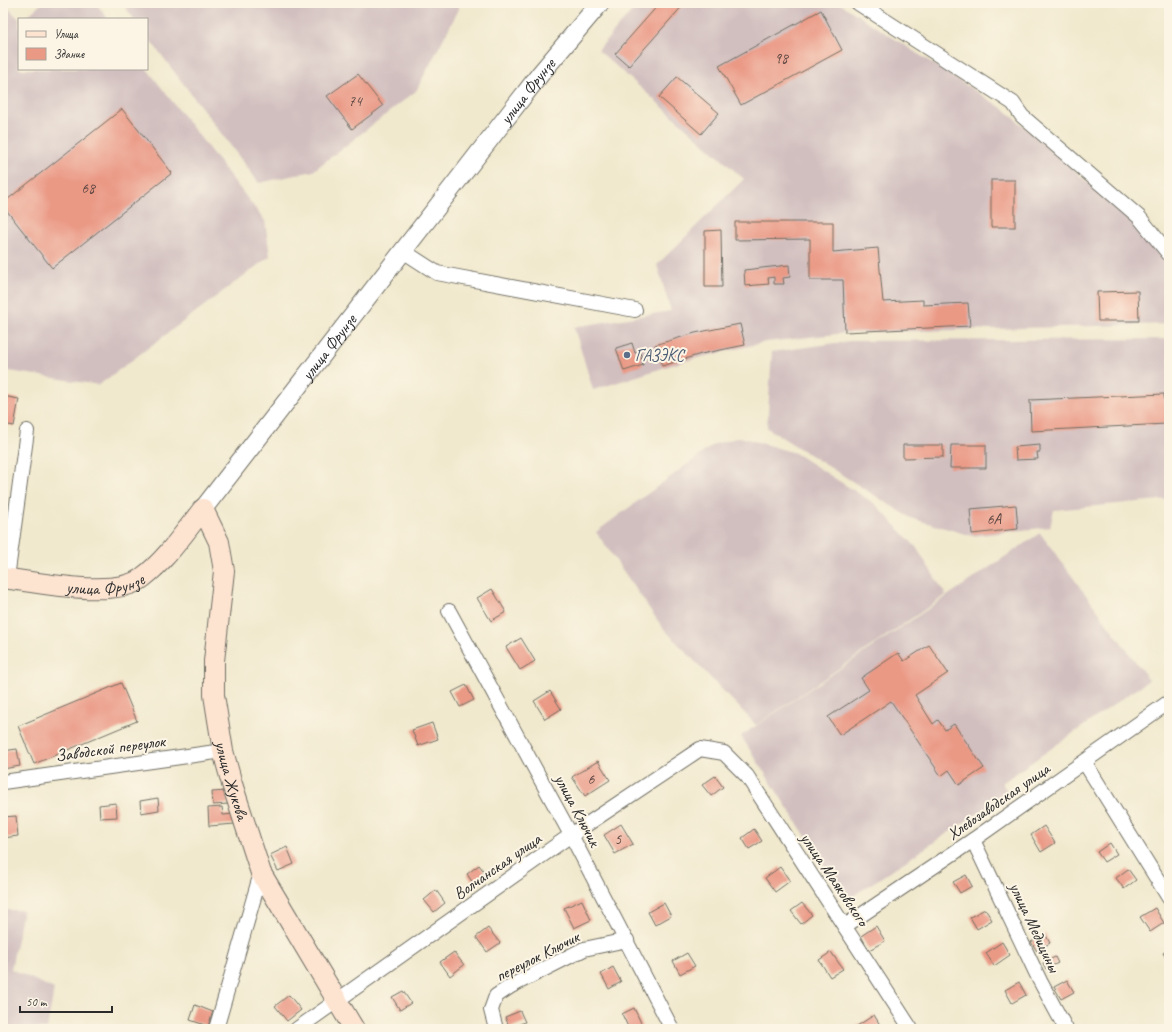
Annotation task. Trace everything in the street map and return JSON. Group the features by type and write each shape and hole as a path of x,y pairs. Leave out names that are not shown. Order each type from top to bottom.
{"main road":[{"name":"улица Фрунзе","path":"5,578 77,587 116,588 141,579 166,556 203,509"},
{"name":"улица Жукова","path":"203,509 219,542 224,571 214,661 214,694 223,751 232,784 261,873 354,1029"}],"street":[{"name":"улица Фрунзе","path":"203,509 541,74 600,3"},
{"path":"858,3 1013,103 1022,116 1139,217 1169,254"},
{"path":"403,251 437,273 635,310"},
{"path":"5,578 27,431"},
{"name":"улица Ключик","path":"449,611 627,940 672,1029"},
{"name":"Хлебозаводская улица","path":"845,926 974,840 1085,763 1169,702"},
{"name":"Волчанская улица","path":"297,1029 571,836 700,749 724,752"},
{"name":"Заводской переулок","path":"3,782 223,751"},
{"name":"улица Маяковского","path":"724,752 747,776 911,1029"},
{"path":"1085,763 1169,898"},
{"name":"улица Медицины","path":"974,840 1040,981 1066,1029"},
{"path":"216,1029 261,873"},
{"name":"переулок Ключик","path":"496,1029 491,1010 496,996 511,986 584,949 627,940"}],"shaded area":[{"path":"3,3 18,18 18,70 148,70 265,221 270,256 99,385 3,370"},
{"path":"42,3 96,3 107,18 25,18"},
{"path":"122,3 458,3 459,9 416,91 313,171 259,183 148,37 148,18 133,18"},
{"path":"639,3 839,3 1005,110 1155,241 1169,258 1169,324 845,333 766,342 685,361 593,390 574,327 671,311 657,265 744,179 598,50"},
{"path":"1169,339 1169,499 1054,510 1050,527 972,536 911,518 767,428 772,352 850,341"},
{"path":"740,437 795,453 875,504 916,547 946,595 756,725 663,628 596,532 715,444"},
{"path":"1040,533 1149,680 1002,783 1008,793 847,900 741,736"},
{"path":"3,910 23,910 11,969 54,989 47,1029 3,1029"}],"building":[{"path":"660,3 685,3 629,66 615,54"},
{"path":"821,10 842,50 741,105 719,66"},
{"path":"358,74 383,106 352,129 327,96"},
{"path":"677,77 719,113 701,134 659,97"},
{"path":"122,109 172,173 52,268 3,206 3,203"},
{"path":"991,180 1015,180 1015,227 991,227"},
{"path":"735,222 833,222 833,252 878,248 883,302 923,300 923,305 968,303 970,326 845,332 843,280 810,280 810,239 735,240"},
{"path":"721,230 722,287 705,287 705,231"},
{"path":"789,265 790,277 783,278 784,284 774,284 774,277 768,278 769,284 745,286 744,270"},
{"path":"1138,291 1139,321 1098,321 1097,292"},
{"path":"740,324 745,345 701,354 662,366 655,345 695,333"},
{"path":"632,343 635,353 640,352 643,365 624,371 616,348"},
{"path":"1165,393 1169,393 1168,427"},
{"path":"1164,394 1166,424 1031,431 1030,400"},
{"path":"3,396 19,399 14,426 3,424"},
{"path":"903,445 943,445 943,457 903,458"},
{"path":"951,445 986,445 986,468 950,468"},
{"path":"1040,445 1040,452 1037,452 1038,459 1016,460 1015,447"},
{"path":"1016,505 1018,529 972,534 970,509"},
{"path":"492,589 506,612 491,621 477,598"},
{"path":"521,638 535,661 520,670 506,647"},
{"path":"929,645 948,673 915,695 933,724 938,720 945,730 954,724 984,768 959,785 949,770 941,776 891,701 840,735 828,717 869,690 861,678 898,653 904,661"},
{"path":"121,683 137,721 34,764 18,726"},
{"path":"466,685 474,700 460,707 452,692"},
{"path":"550,691 561,709 545,719 534,701"},
{"path":"432,723 438,739 418,746 412,730"},
{"path":"17,749 20,766 3,769 3,751"},
{"path":"598,761 610,780 585,796 572,777"},
{"path":"715,776 723,787 711,796 702,785"},
{"path":"227,791 228,804 213,805 212,792"},
{"path":"158,798 159,810 141,813 140,801"},
{"path":"116,803 117,817 100,818 99,805"},
{"path":"222,807 223,815 234,814 235,824 209,826 208,808"},
{"path":"16,816 18,836 3,838 3,817"},
{"path":"621,824 633,844 615,854 604,835"},
{"path":"1044,826 1055,843 1041,852 1031,835"},
{"path":"754,829 762,841 749,849 742,838"},
{"path":"1110,843 1117,854 1104,862 1097,852"},
{"path":"287,847 294,864 278,871 270,855"},
{"path":"479,865 488,877 475,886 467,874"},
{"path":"780,867 790,881 775,892 765,878"},
{"path":"1128,869 1136,880 1124,889 1116,878"},
{"path":"966,875 972,886 960,893 953,882"},
{"path":"436,890 445,903 434,912 424,900"},
{"path":"582,900 591,920 574,928 564,908"},
{"path":"664,903 671,916 655,925 648,912"},
{"path":"802,903 812,915 801,924 791,911"},
{"path":"1155,908 1164,923 1150,932 1140,917"},
{"path":"985,909 992,920 977,929 970,917"},
{"path":"876,926 885,941 869,950 861,936"},
{"path":"488,928 500,943 487,952 476,937"},
{"path":"1045,934 1050,943 1037,951 1031,942"},
{"path":"1002,942 1010,955 994,966 986,953"},
{"path":"1169,949 1169,963 1163,953"},
{"path":"454,952 464,965 450,976 440,962"},
{"path":"831,952 843,969 830,977 819,960"},
{"path":"687,953 695,966 680,974 673,961"},
{"path":"1055,957 1058,963 1046,969 1043,963"},
{"path":"613,967 621,982 609,989 601,974"},
{"path":"1067,980 1074,992 1061,999 1054,987"},
{"path":"1019,982 1026,995 1012,1003 1005,990"},
{"path":"403,991 411,1003 400,1010 392,997"},
{"path":"289,995 301,1010 287,1021 275,1006"},
{"path":"195,1005 213,1012 208,1026 190,1020"},
{"path":"634,1008 643,1027 629,1029 622,1014"},
{"path":"520,1011 525,1022 510,1028 505,1017"},
{"path":"874,1015 882,1028 859,1029 857,1026"}],"place":[{"name":"ГАЗЭКС","path":"627,355"}]}
